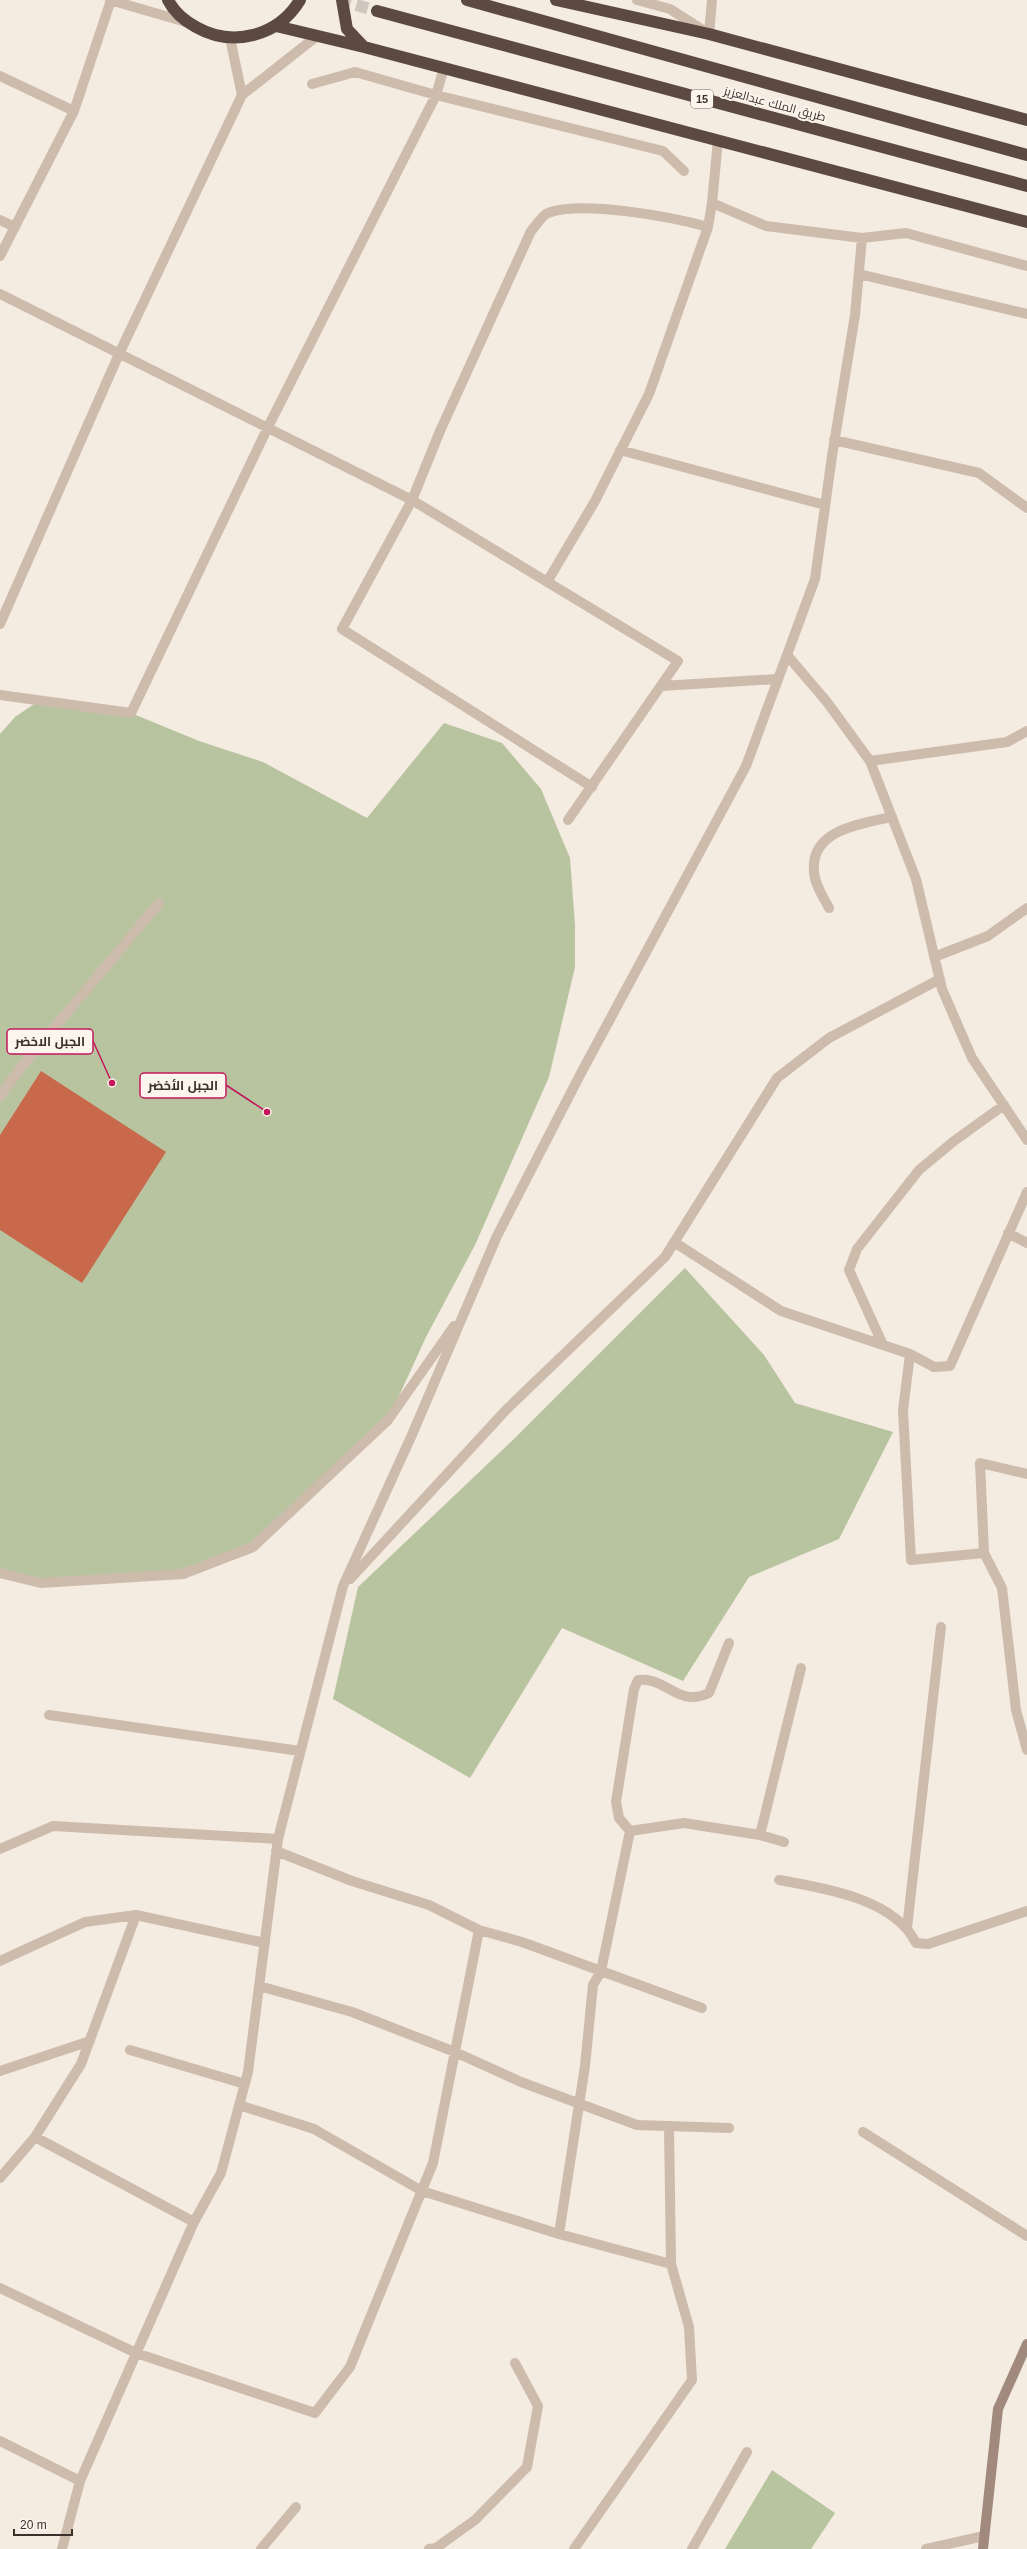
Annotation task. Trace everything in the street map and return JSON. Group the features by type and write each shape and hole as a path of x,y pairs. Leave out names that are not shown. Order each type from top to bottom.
{"highway":[{"path":"168,0 186,22 207,34 230,38 254,36 276,26 292,12 300,0"},
{"path":"342,0 347,29 364,47"},
{"name":"طريق الملك عبدالعزيز","path":"467,0 1027,155"},
{"path":"556,0 709,34 1027,120"},
{"name":"طريق الملك عبدالعزيز","path":"377,11 1027,186"},
{"path":"276,26 364,47 1027,222"}],"street":[{"path":"0,256 74,111 110,0 186,22"},
{"path":"637,0 670,9 709,34 712,0"},
{"path":"0,624 119,354 242,95 317,36"},
{"path":"230,38 242,95"},
{"path":"0,695 131,713 268,427 436,95 444,68"},
{"path":"312,84 355,72 436,95 663,151 684,171"},
{"path":"0,76 74,111"},
{"path":"547,582 595,501 649,394 708,227 712,203 718,140"},
{"path":"712,203 766,226 862,238 906,232 1027,266"},
{"path":"592,787 342,629 412,500 440,431 532,231 546,213 574,207 674,217 708,227"},
{"path":"0,220 15,227"},
{"path":"62,2549 80,2481 194,2222 221,2172 245,2084 278,1839 343,1586 411,1437 497,1236 562,1110 746,766 815,579 834,440 855,315 862,238"},
{"path":"859,274 1027,314"},
{"path":"0,294 412,500 678,661 568,820"},
{"path":"834,440 979,473 1027,508"},
{"path":"620,450 825,505"},
{"path":"787,655 827,702 870,761 916,879 940,979 972,1058 1027,1140"},
{"path":"661,686 778,678"},
{"path":"870,761 1007,742 1027,731"},
{"path":"829,908 814,872 814,856 823,842 847,826 892,817"},
{"path":"0,1096 23,1065 159,903"},
{"path":"934,956 988,936 1027,908"},
{"path":"343,1586 507,1409 665,1257 777,1078 829,1038 940,979"},
{"path":"883,1345 849,1270 857,1249 919,1170 954,1141 1004,1105"},
{"path":"674,1242 781,1311 910,1354 934,1367 950,1366 1027,1192"},
{"path":"1008,1233 1027,1243"},
{"path":"0,1573 40,1583 183,1574 253,1547 388,1420 466,1309"},
{"path":"910,1354 903,1410 911,1560 984,1553"},
{"path":"1027,1474 980,1463 984,1553 1002,1588 1016,1710 1024,1727 1027,1750"},
{"path":"907,1928 941,1627"},
{"path":"630,1831 619,1818 616,1802 634,1689 638,1680 648,1679 684,1696 698,1698 710,1692 729,1643"},
{"path":"760,1835 801,1668"},
{"path":"49,1715 300,1750"},
{"path":"630,1831 684,1823 760,1835 784,1842"},
{"path":"0,1849 53,1826 278,1839"},
{"path":"559,2234 579,2104 593,1985 601,1971 630,1831"},
{"path":"276,1851 352,1881 429,1905 479,1930 522,1942 702,2008"},
{"path":"779,1880 834,1890 883,1909 907,1928 916,1943 928,1944 1027,1911"},
{"path":"0,1961 85,1922 136,1915 265,1943"},
{"path":"0,2178 35,2137 81,2064 136,1915"},
{"path":"0,2288 136,2353 315,2413 350,2367 433,2163 479,1930"},
{"path":"259,1986 352,2012 455,2052 521,2082 637,2125 729,2128"},
{"path":"0,2071 90,2041"},
{"path":"130,2050 245,2084"},
{"path":"239,2105 314,2129 422,2190 559,2234 671,2264"},
{"path":"574,2549 692,2380 689,2327 671,2264 669,2126"},
{"path":"863,2132 1027,2236"},
{"path":"35,2137 194,2222"},
{"path":"984,2549 984,2536 998,2409 1027,2344"},
{"path":"429,2549 448,2545 527,2467 538,2406 515,2363"},
{"path":"0,2441 80,2481"},
{"path":"692,2549 747,2452"},
{"path":"261,2549 296,2507"},
{"path":"926,2549 984,2536"}],"green space":[{"path":"40,700 131,713 199,741 263,762 367,818 444,723 502,743 541,789 570,858 575,925 575,967 549,1077 475,1245 426,1337 388,1420 253,1547 183,1574 41,1583 0,1574 0,734 15,717"},
{"path":"685,1268 764,1355 795,1403 893,1432 839,1539 749,1577 683,1681 562,1628 470,1778 333,1699 358,1587 514,1439"},
{"path":"772,2470 835,2513 811,2549 725,2549"}],"building":[{"path":"41,1071 166,1152 82,1283 0,1230 0,1135"}],"tunnel":[{"path":"339,0 377,11"}],"place":[{"name":"الجبل الاخضر","path":"112,1083"},
{"name":"الجبل الأخضر","path":"267,1112"}]}
